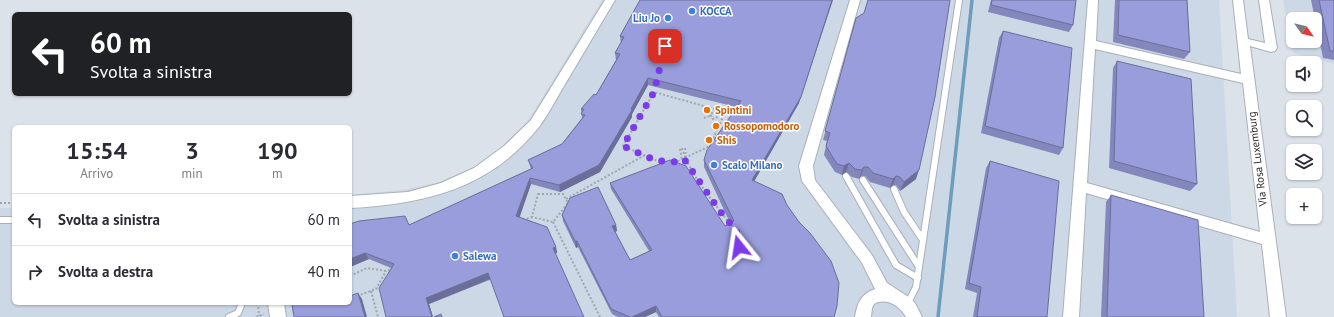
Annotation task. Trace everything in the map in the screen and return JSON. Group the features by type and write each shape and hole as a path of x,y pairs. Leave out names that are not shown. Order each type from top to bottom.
{"street":[{"path":"352,202 392,199 429,192 470,177 503,155 526,135 535,123 610,0"},
{"path":"855,0 806,166 809,181 867,259 882,288 900,299 912,313"},
{"path":"1071,317 1093,0"},
{"name":"Via Rosa Luxemburg","path":"1238,0 1278,317"},
{"path":"1243,41 1271,48 1264,0"},
{"path":"1090,44 1248,80"},
{"path":"1080,186 1268,240"},
{"path":"870,299 875,284 874,272"},
{"path":"863,317 865,304 870,299 880,295 892,295"},
{"path":"276,305 278,317"}],"lane":[{"path":"912,313 910,299 916,287 918,278 959,0"},
{"path":"846,176 896,265 918,278"},
{"path":"863,180 919,267"},
{"path":"894,189 904,212 923,240"},
{"path":"0,220 12,220"},
{"path":"229,317 238,313 241,305"}],"path":[{"path":"725,112 710,146 675,163 660,162 623,146 654,92 725,112 733,109 737,103"},
{"path":"716,114 718,117 714,119 710,114 718,110"},
{"path":"704,118 710,116"},
{"path":"684,159 682,148 684,159 719,210 735,229"},
{"path":"566,199 645,155"},
{"path":"532,217 538,194 563,194 568,203 553,222"},
{"path":"0,203 12,203"},
{"path":"517,222 532,217 553,222"},
{"path":"553,222 600,317"},
{"path":"352,275 367,268 386,271 393,268"},
{"path":"352,297 376,289 386,271"},
{"path":"371,291 378,317"},
{"path":"258,305 259,317"}],"shaded area":[{"name":"Scalo Milano","path":"602,0 1219,0 1237,317 0,317 0,208 12,208 12,305 352,305 352,195 403,190 436,183 464,172 490,158 514,138 529,119"},
{"path":"1283,0 1334,0 1334,64 1322,61 1322,56 1304,56 1293,53 1292,48 1322,48 1322,12 1286,12 1286,16"}],"building":[{"path":"640,0 832,0 801,97 752,180 782,194 787,205 799,222 810,233 831,261 839,283 837,306 834,317 662,317 656,306 630,317 611,309 577,241 575,241 562,215 570,198 598,187 616,225 612,226 630,260 652,250 610,183 670,160 686,166 725,226 734,221 704,160 707,150 741,101 648,78 631,109 632,110 599,165 559,185 530,178 516,216 547,227 556,247 553,248 584,317 504,317 488,273 426,298 432,317 386,317 379,288 394,264 365,253 352,258 352,223 359,221 405,216 409,225 533,168 528,160 562,144 585,115 581,114 584,109 581,109 594,94 596,95 620,54 615,53 624,37 620,36"},
{"path":"868,0 950,0 935,97 919,170 904,182 900,177 896,176 893,179 873,173 868,167 864,167 862,170 855,169 849,163 844,166 837,164 826,146 830,133 825,131 856,18 864,13"},
{"path":"992,0 1076,0 1073,25 991,5"},
{"path":"1119,0 1187,0 1190,52 1118,35"},
{"path":"1319,0 1334,0 1334,51 1330,51"},
{"path":"1003,31 1072,48 1063,148 985,126"},
{"path":"1117,61 1191,79 1197,184 1114,161"},
{"path":"990,161 1059,181 1047,317 977,317 981,287 969,283"},
{"path":"1111,195 1198,220 1204,317 1107,317"},
{"path":"358,293 365,317 294,317 292,305 352,305 352,295"},
{"path":"441,314 442,317 434,317"}],"waterway":[{"path":"938,317 972,0"}],"place":[{"name":"KOCCA","path":"692,11"},
{"name":"Liu Jo","path":"668,18"},
{"name":"Spintini","path":"707,110"},
{"name":"Rossopomodoro","path":"716,126"},
{"name":"Shis","path":"709,140"},
{"name":"Scalo Milano","path":"714,165"},
{"name":"Salewa","path":"455,256"}],"route":[{"path":"665,46 654,92 623,146 660,162 675,163 684,159 719,210 735,229 738,235 739,247"}]}
